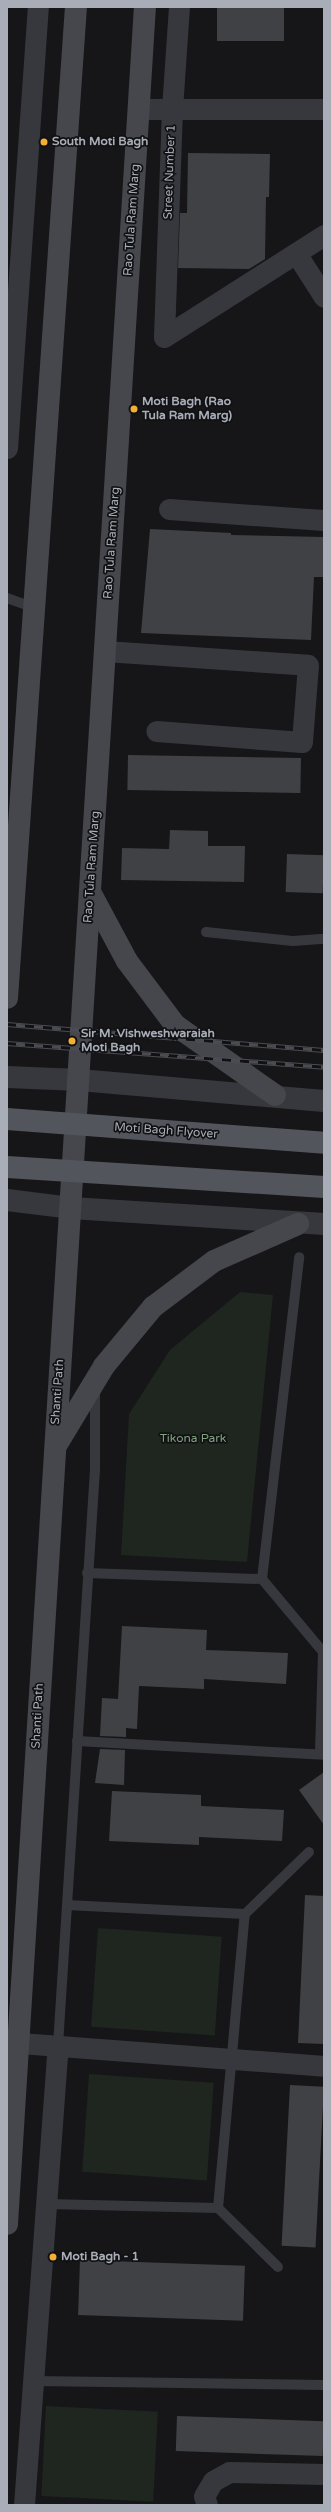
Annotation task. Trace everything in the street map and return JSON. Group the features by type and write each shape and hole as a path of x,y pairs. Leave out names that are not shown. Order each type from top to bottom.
{"main road":[{"path":"7,998 11,891 34,608 76,7"},
{"name":"Rao Tula Ram Marg","path":"71,1208 146,7"},
{"path":"90,892 127,961 175,1025 275,1095"},
{"name":"Moti Bagh Flyover","path":"7,1119 324,1143"},
{"path":"7,1167 324,1187"},
{"name":"Shanti Path","path":"7,2224 20,2042 53,1450 71,1208"},
{"path":"53,1450 94,1380 153,1307 214,1261 298,1224"}],"street":[{"path":"7,448 13,253 38,7"},
{"name":"Street Number 1","path":"179,7 172,109 164,337 296,253"},
{"path":"139,109 324,109"},
{"path":"324,235 296,253 324,297"},
{"path":"170,509 324,520"},
{"path":"106,651 308,666 302,742 156,731"},
{"path":"7,1077 79,1080 275,1095 324,1101"},
{"path":"7,1200 71,1208 298,1224 324,1224"},
{"path":"20,2042 324,2066"},
{"path":"24,2505 58,2045"},
{"path":"207,2505 204,2496 213,2481 229,2472 324,2474"}],"lane":[{"path":"7,598 34,608"},
{"path":"206,932 293,941 324,938"},
{"path":"77,1742 323,1753 324,1652 262,1579 299,1257"},
{"path":"58,2045 87,1572 95,1469 94,1380"},
{"path":"87,1572 262,1579"},
{"path":"218,2208 245,1914 309,1852"},
{"path":"67,1905 245,1914"},
{"path":"47,2204 218,2208 278,2267"},
{"path":"33,2381 324,2385"}],"green space":[{"name":"Tikona Park","path":"240,1292 273,1295 247,1562 121,1555 129,1414 170,1350"},
{"path":"98,1928 222,1937 215,2035 91,2027"},
{"path":"89,2074 214,2083 207,2180 82,2172"},
{"path":"46,2406 158,2412 153,2502 41,2496"}],"building":[{"path":"217,7 284,7 284,41 217,41"},
{"path":"188,153 270,154 269,197 266,197 265,259 249,269 178,268 180,213 187,213"},
{"path":"150,529 231,533 231,535 324,537 324,577 314,577 311,640 141,633"},
{"path":"128,755 301,758 300,793 127,790"},
{"path":"170,830 208,831 208,846 245,846 244,882 121,880 122,848 169,849"},
{"path":"287,854 324,855 323,893 286,892"},
{"path":"122,1626 207,1630 206,1650 288,1653 286,1684 204,1679 204,1689 139,1686 137,1729 126,1728 126,1737 100,1736 102,1698 118,1699"},
{"path":"100,1749 125,1750 124,1785 95,1783"},
{"path":"324,1772 324,1825 299,1790"},
{"path":"112,1791 201,1795 201,1806 284,1810 282,1841 199,1837 199,1845 109,1841"},
{"path":"305,1895 324,1896 324,2044 298,2043"},
{"path":"290,2085 324,2087 316,2248 282,2246"},
{"path":"80,2260 245,2266 243,2321 78,2315"},
{"path":"177,2416 324,2421 323,2456 176,2451"}],"railway":[{"path":"7,1024 324,1050"},
{"path":"7,1043 324,1067"}],"place":[{"name":"South Moti Bagh","path":"44,142"},
{"name":"Moti Bagh (Rao Tula Ram Marg)","path":"134,409"},
{"name":"Sir M. Vishweshwaraiah Moti Bagh","path":"72,1041"},
{"name":"Moti Bagh - 1","path":"53,2257"}]}
